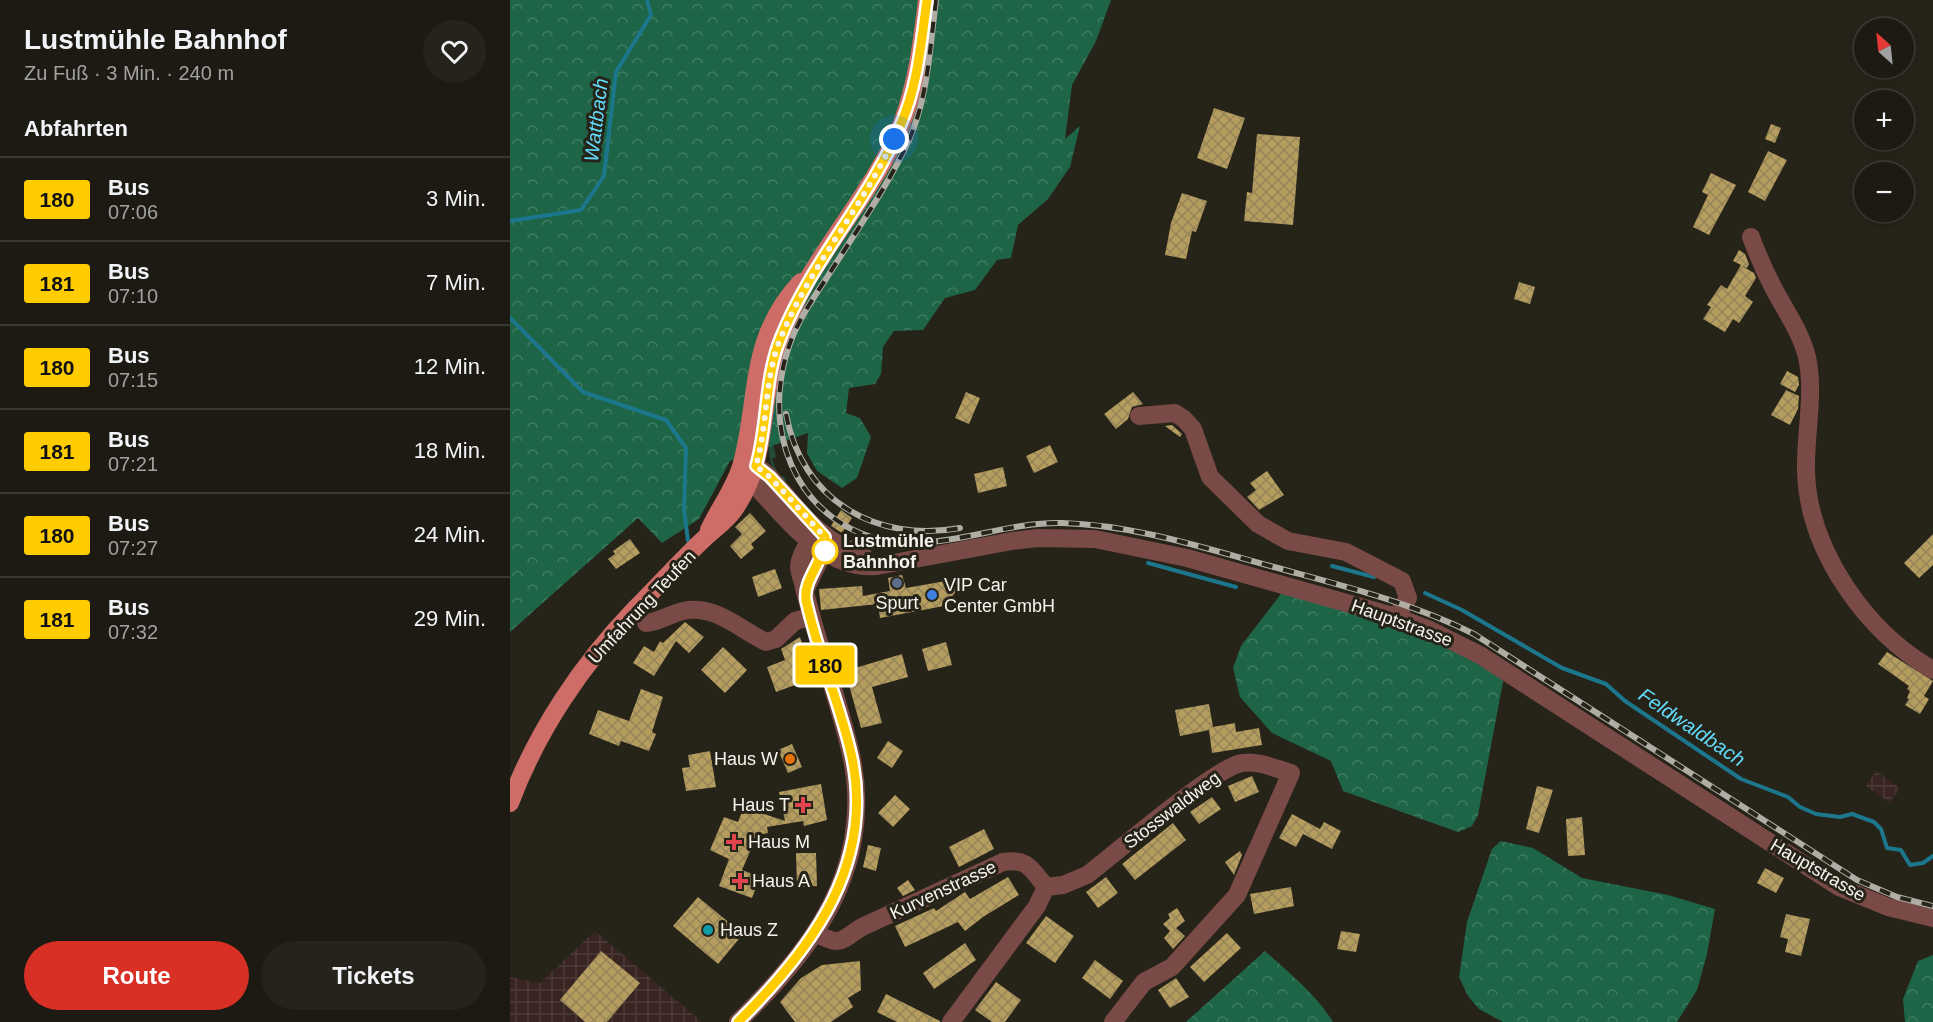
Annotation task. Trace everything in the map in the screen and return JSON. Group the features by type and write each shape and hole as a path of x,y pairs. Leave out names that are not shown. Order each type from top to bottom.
{"main road":[{"name":"Umfahrung Teufen","path":"510,803 533,752 580,675 634,610 706,537 749,472 756,371 766,333 789,295 814,268 888,153 912,94 927,0"}],"street":[{"path":"1751,237 1761,265 1793,320 1808,360 1810,387 1806,473 1811,510 1821,540 1838,573 1882,629 1914,659 1933,670"},
{"path":"1139,416 1175,413 1184,419 1192,429 1210,477 1258,524 1288,541 1346,552 1402,581 1408,598 1396,618"},
{"path":"738,1022 785,974 815,933 835,898 844,876 853,840 856,802 851,750 810,617 799,564 803,551 820,543 749,472"},
{"name":"Hauptstrasse","path":"820,543 842,561 868,567 1038,538 1095,539 1187,558 1396,618 1430,630 1480,655 1839,887 1879,904 1933,918"},
{"path":"646,623 684,611 701,610 724,616 766,642 776,639 795,621 810,617"},
{"name":"Stosswaldweg","path":"1046,887 1063,885 1087,875 1210,780 1240,763 1254,762 1291,773 1237,895 1172,967 1144,982 1113,1022"},
{"name":"Kurvenstrasse","path":"815,933 831,942 841,942 862,927 1003,862 1015,860 1027,863 1046,887"},
{"path":"951,1022 1037,906 1046,887"}],"shaded area":[{"path":"1876,771 1900,788 1890,803 1866,786"},
{"path":"595,931 702,1022 510,1022 510,977 540,983"}],"green space":[{"path":"510,0 1111,0 1096,41 1072,85 1065,139 1080,126 1070,167 1048,199 1018,225 1011,258 997,260 975,290 945,298 923,330 894,331 883,347 881,374 875,384 849,388 846,413 860,418 871,437 857,478 842,488 817,471 807,453 808,433 730,461 699,519 662,543 638,518 510,632"},
{"path":"770,427 776,457 772,459 779,477 784,476 791,494 778,477 771,463 769,456"},
{"path":"1287,586 1363,608 1505,671 1478,815 1472,826 1458,832 1343,791 1331,761 1272,733 1240,697 1233,668 1241,646"},
{"path":"1501,841 1533,848 1582,878 1668,895 1715,909 1707,954 1697,990 1677,1022 1503,1022 1479,1009 1468,996 1459,977 1467,922 1492,849"},
{"path":"1265,951 1310,993 1333,1022 1186,1022"},
{"path":"1933,955 1933,1022 1905,1022 1903,999 1918,961"}],"building":[{"path":"1214,108 1245,118 1227,169 1197,158"},
{"path":"1771,124 1781,128 1775,143 1765,139"},
{"path":"1257,134 1300,137 1293,225 1244,221 1247,192 1252,193"},
{"path":"1768,151 1787,160 1765,201 1748,192"},
{"path":"1711,173 1736,185 1709,235 1693,227 1708,195 1702,192"},
{"path":"1182,193 1207,201 1196,232 1192,231 1186,259 1165,255 1171,223"},
{"path":"1739,250 1745,254 1749,264 1747,268 1742,266 1754,273 1756,278 1745,296 1753,302 1739,323 1733,319 1725,332 1703,319 1711,307 1707,305 1721,285 1727,289 1741,265 1733,261"},
{"path":"1519,282 1535,287 1530,304 1514,299"},
{"path":"1787,371 1798,377 1799,385 1795,392 1780,384"},
{"path":"1786,390 1799,396 1798,409 1790,425 1771,415"},
{"path":"966,392 980,398 969,424 955,418"},
{"path":"1133,392 1143,404 1132,407 1128,419 1116,429 1104,414"},
{"path":"1172,425 1182,434 1180,437 1165,426"},
{"path":"1050,445 1058,462 1034,473 1026,456"},
{"path":"1003,467 1007,486 978,493 974,474"},
{"path":"1267,471 1284,495 1259,510 1247,497 1256,490 1250,483"},
{"path":"841,510 852,518 842,533 831,526"},
{"path":"750,513 766,531 751,544 754,548 741,559 730,546 742,534 735,527"},
{"path":"1933,534 1933,565 1919,578 1904,563"},
{"path":"630,539 640,553 616,569 608,559 615,554 613,551"},
{"path":"775,569 782,588 758,597 752,577"},
{"path":"902,575 906,588 957,579 958,589 944,606 880,618 878,604 821,610 819,589 862,586 863,596 890,591 888,578"},
{"path":"685,622 704,637 689,653 676,641 654,676 633,663 644,646 654,652 660,641 663,643"},
{"path":"800,637 814,678 776,692 767,667 785,660 781,649"},
{"path":"946,642 952,665 928,671 922,649"},
{"path":"723,647 747,670 725,693 701,670"},
{"path":"1887,652 1933,681 1924,696 1929,699 1920,714 1905,705 1909,699 1907,698 1910,691 1907,689 1909,686 1878,664"},
{"path":"902,654 908,677 872,687 882,723 861,728 845,671"},
{"path":"641,689 663,697 652,732 656,734 649,751 621,741 619,746 589,734 598,710 629,721"},
{"path":"1209,704 1213,727 1235,723 1236,732 1259,728 1262,745 1212,753 1209,730 1180,736 1175,710"},
{"path":"888,741 903,751 892,768 877,758"},
{"name":"Haus W","path":"792,744 802,767 788,773 778,750"},
{"path":"710,751 716,787 686,791 682,768 690,767 688,755"},
{"path":"1252,776 1259,792 1235,802 1228,786"},
{"path":"821,784 827,820 804,826 803,821 767,827 768,833 757,835 742,870 760,877 752,898 719,886 729,859 710,850 724,817 738,822 744,807 785,821 779,792"},
{"path":"1537,786 1553,790 1539,833 1526,829"},
{"path":"895,795 910,809 893,827 878,813"},
{"path":"1212,797 1221,809 1199,824 1190,812"},
{"path":"1292,814 1320,829 1324,822 1341,831 1332,849 1303,834 1296,847 1279,838"},
{"path":"1582,817 1585,855 1568,856 1566,819"},
{"path":"1173,823 1186,840 1135,880 1122,864"},
{"path":"984,829 994,849 959,867 949,847"},
{"path":"868,845 881,848 876,871 863,867"},
{"path":"1240,851 1242,855 1234,875 1225,862"},
{"path":"796,853 816,853 817,886 797,887"},
{"path":"1765,868 1784,878 1776,893 1757,883"},
{"path":"1008,877 1019,895 965,931 958,922 905,947 895,926 934,908 936,911 965,892 970,899"},
{"path":"1106,877 1118,893 1098,908 1086,892"},
{"path":"908,880 915,890 903,896 897,888"},
{"path":"1291,887 1294,906 1254,914 1250,894"},
{"name":"Haus Z","path":"698,897 743,934 718,964 673,926"},
{"path":"1177,908 1185,921 1176,928 1185,936 1173,949 1164,938 1170,931 1163,924 1170,918 1168,914"},
{"path":"1786,914 1810,919 1801,956 1785,952 1788,939 1780,937"},
{"path":"1046,916 1074,936 1055,963 1026,943"},
{"path":"1341,931 1360,934 1356,952 1337,949"},
{"path":"1227,933 1241,948 1204,982 1190,967"},
{"path":"965,943 976,960 934,989 923,973"},
{"path":"601,951 640,983 607,1022 585,1022 560,1000"},
{"path":"1095,960 1123,981 1110,999 1082,978"},
{"path":"860,961 861,990 848,998 853,1007 831,1022 795,1022 780,1002 801,978 822,965"},
{"path":"1176,978 1189,997 1170,1008 1158,990"},
{"path":"996,982 1021,1000 1005,1022 992,1022 975,1010"},
{"path":"886,994 940,1022 897,1022 877,1012"}],"waterway":[{"name":"Wattbach","path":"510,221 581,210 604,176 616,72 651,15 647,0"},
{"name":"Feldwaldbach","path":"510,318 583,392 666,420 686,448 684,509 688,541"},
{"name":"Feldwaldbach","path":"1148,563 1236,587"},
{"name":"Feldwaldbach","path":"1332,566 1374,577"},
{"name":"Feldwaldbach","path":"1425,593 1462,610 1562,668 1606,684 1625,701 1741,779 1788,797 1800,807 1816,814 1840,817 1852,814 1874,822 1881,829 1887,848 1901,850 1910,865 1923,863 1933,856"}],"railway":[{"path":"936,0 924,89 909,140 880,193 812,300 800,321 786,355 780,393 780,418 784,442 803,486 818,505 837,521 860,533 885,541 910,543 935,542 1037,524 1062,523 1116,528 1195,545 1401,604 1474,634 1857,880 1897,897 1933,906"},
{"path":"786,414 795,444 808,471 826,492 848,509 872,521 900,529 929,531 960,528"}],"bus line":[{"name":"180","path":"738,1022 785,974 815,933 835,898 844,876 853,840 856,802 851,750 806,600 805,590 825,551 825,537 770,477 756,466 763,435 771,371 787,322 814,268 888,153 901,124 912,94 919,63 927,0"}],"place":[{"name":"Lustmühle Bahnhof","path":"825,551"},
{"name":"Spurt","path":"897,583"},
{"name":"VIP Car Center GmbH","path":"932,595"},
{"name":"Haus W","path":"790,759"},
{"name":"Haus T","path":"803,805"},
{"name":"Haus M","path":"734,842"},
{"name":"Haus A","path":"740,881"},
{"name":"Haus Z","path":"708,930"}],"route":[{"path":"825,551 825,537 770,477 756,466 763,435 771,371 787,322 814,268 888,153 894,139"}]}
